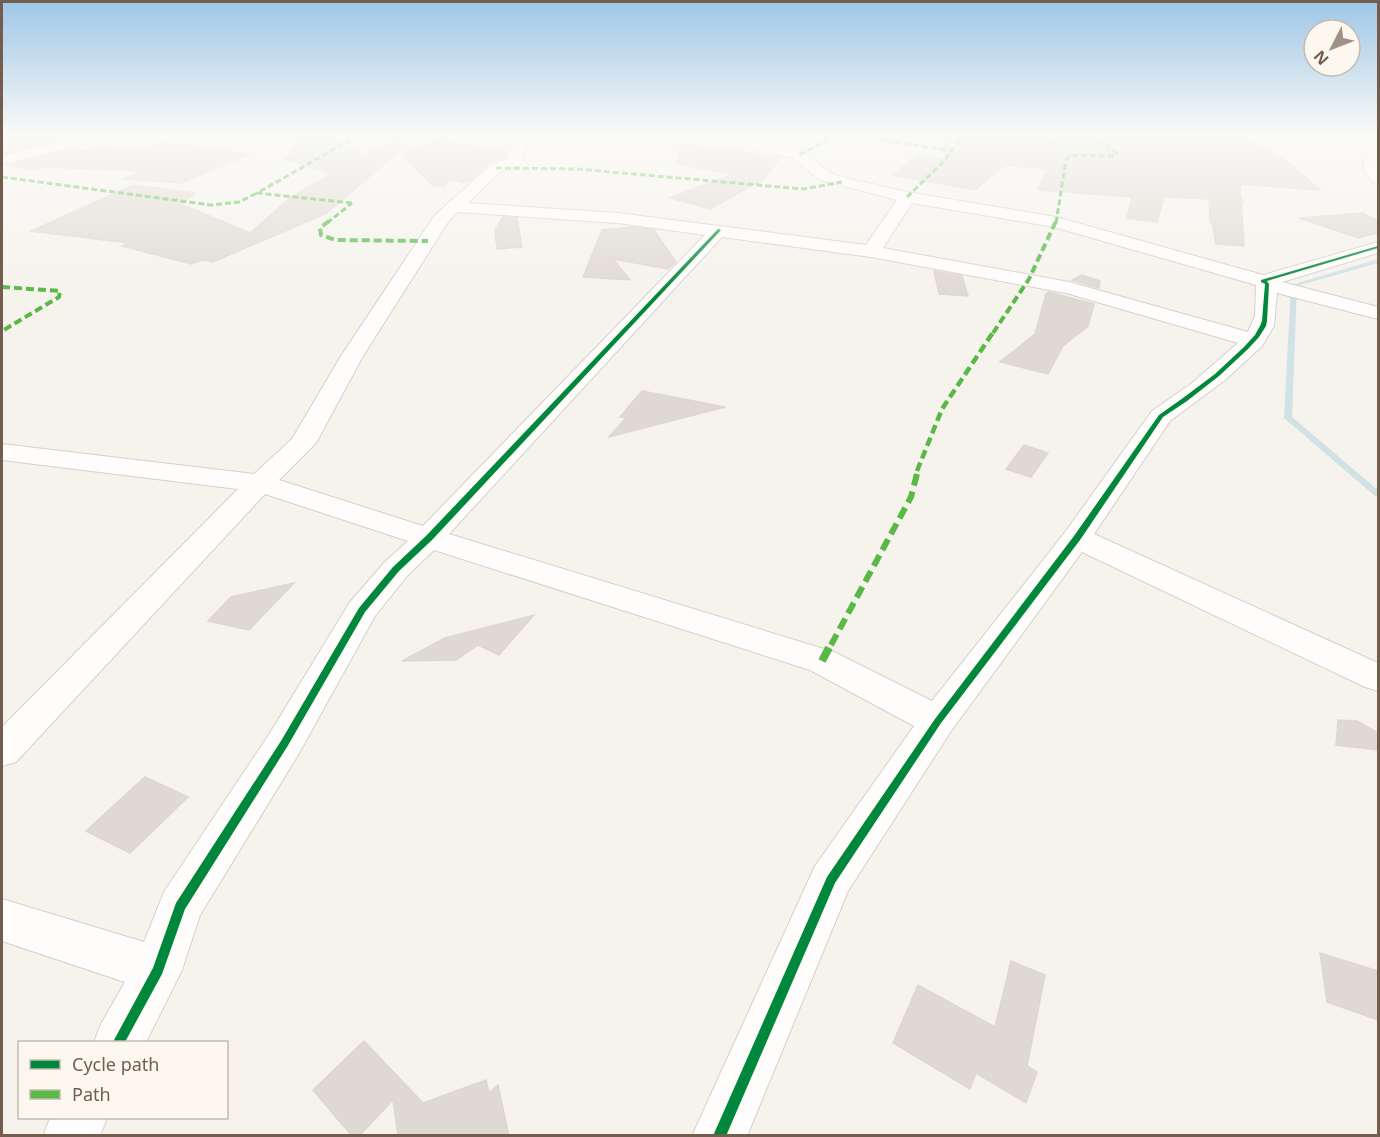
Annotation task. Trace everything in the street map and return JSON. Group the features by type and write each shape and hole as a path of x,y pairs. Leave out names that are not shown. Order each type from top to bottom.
{"street":[{"path":"2,751 260,483 303,443 352,356 441,219 476,187"},
{"path":"864,187 907,197 1056,222 1378,313"},
{"path":"871,251 907,197"},
{"path":"455,207 593,216 719,230 871,251 1070,288 1254,341"},
{"path":"120,1041 158,970 180,907 284,744 362,610 396,569 429,538 719,230"},
{"path":"1265,282 1378,247"},
{"path":"719,1136 831,880 938,721 1077,538 1161,416 1178,406 1254,341 1263,325 1265,282"},
{"path":"2,452 260,483 822,661 938,721"},
{"path":"1077,538 1378,678"},
{"path":"2,920 158,970"},
{"path":"70,1136 79,1119"}],"building":[{"path":"128,187 149,187 195,193 181,204 250,233 291,197 308,187 357,187 327,213 213,262 202,260 191,264 122,246 129,243 31,231"},
{"path":"699,187 749,187 710,209 670,198"},
{"path":"959,187 979,187 975,190"},
{"path":"1039,187 1240,187 1240,197 1243,201 1241,201 1244,246 1216,244 1212,222 1210,222 1209,199 1164,197 1157,222 1127,218 1132,197 1038,190"},
{"path":"1281,187 1317,187 1320,190"},
{"path":"1363,213 1378,221 1378,233 1358,238 1300,218"},
{"path":"503,217 517,218 522,247 497,249 495,230"},
{"path":"632,227 654,230 676,262 668,269 613,259 630,280 583,277 602,230"},
{"path":"934,271 962,276 968,296 939,294"},
{"path":"1082,275 1100,281 1099,288 1072,280"},
{"path":"1049,292 1094,304 1088,326 1063,346 1048,374 1000,362 1035,334 1046,294"},
{"path":"642,391 725,407 609,437 626,418 620,417"},
{"path":"1024,445 1048,453 1031,477 1006,469"},
{"path":"294,583 249,630 208,621 231,597"},
{"path":"534,615 499,655 478,645 456,660 402,661 445,638"},
{"path":"1338,720 1357,721 1378,733 1378,750 1336,745"},
{"path":"145,777 188,797 130,853 86,831"},
{"path":"1320,953 1378,971 1378,1020 1327,1002"},
{"path":"1011,961 1045,975 1027,1066 1037,1072 1026,1103 976,1073 970,1089 893,1043 918,985 995,1027"},
{"path":"364,1041 423,1103 486,1080 489,1093 498,1085 509,1136 398,1136 393,1100 359,1136 352,1136 313,1090"}],"waterway":[{"path":"1378,261 1294,285 1288,418 1378,494"}],"marked path":[{"path":"77,187 211,205 239,202 257,193"},
{"path":"267,187 257,193 352,203"},
{"path":"781,187 803,189 814,187"},
{"path":"907,197 917,187"},
{"path":"822,661 911,497 917,472 942,409 1029,279 1056,222 1062,187"},
{"path":"352,203 320,228 321,235 336,240 428,241"},
{"path":"2,287 60,291 59,297 2,331"}],"cycle path":[{"path":"120,1041 158,970 180,907 284,744 362,610 396,569 429,538 719,230"},
{"path":"719,1136 831,880 938,721 1077,538 1161,416 1217,375 1257,336 1263,326 1265,316 1267,284 1263,281 1378,247"}]}
